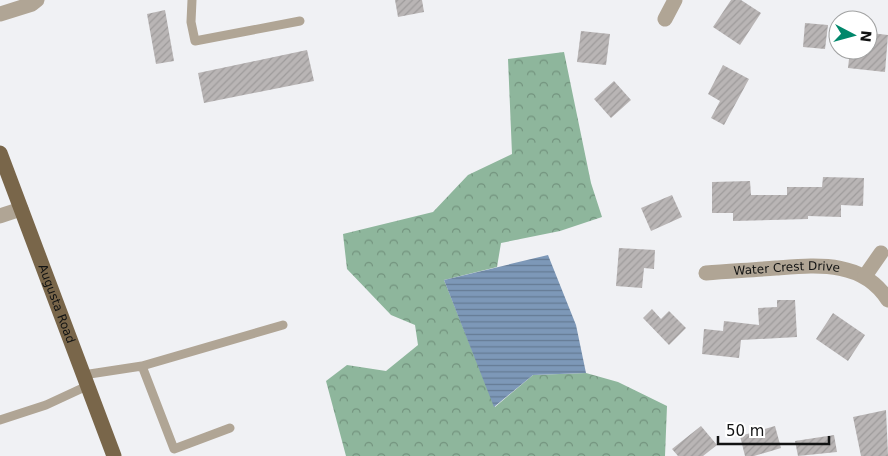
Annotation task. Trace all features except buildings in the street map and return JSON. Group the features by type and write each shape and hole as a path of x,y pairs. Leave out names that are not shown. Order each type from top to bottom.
{"main road":[{"name":"Augusta Road","path":"0,153 114,456"}],"street":[{"path":"0,14 32,4 37,0"},
{"path":"665,19 675,0"},
{"path":"0,216 21,209"},
{"path":"866,276 881,253"},
{"name":"Water Crest Drive","path":"706,273 831,266 852,270 866,276 878,286 888,300"}],"lane":[{"path":"192,0 191,22 194,41 300,21"},
{"path":"0,420 46,405 85,380 142,366 283,325"},
{"path":"142,366 174,449 230,428"}],"green space":[{"path":"564,52 591,183 602,217 560,231 501,243 497,267 444,280 495,407 533,375 586,373 618,382 667,406 665,456 346,456 326,381 347,365 386,371 418,345 415,325 391,315 347,269 343,234 433,212 468,175 512,154 508,59"}],"water":[{"path":"548,255 576,325 586,373 533,375 494,407 444,280"}]}
